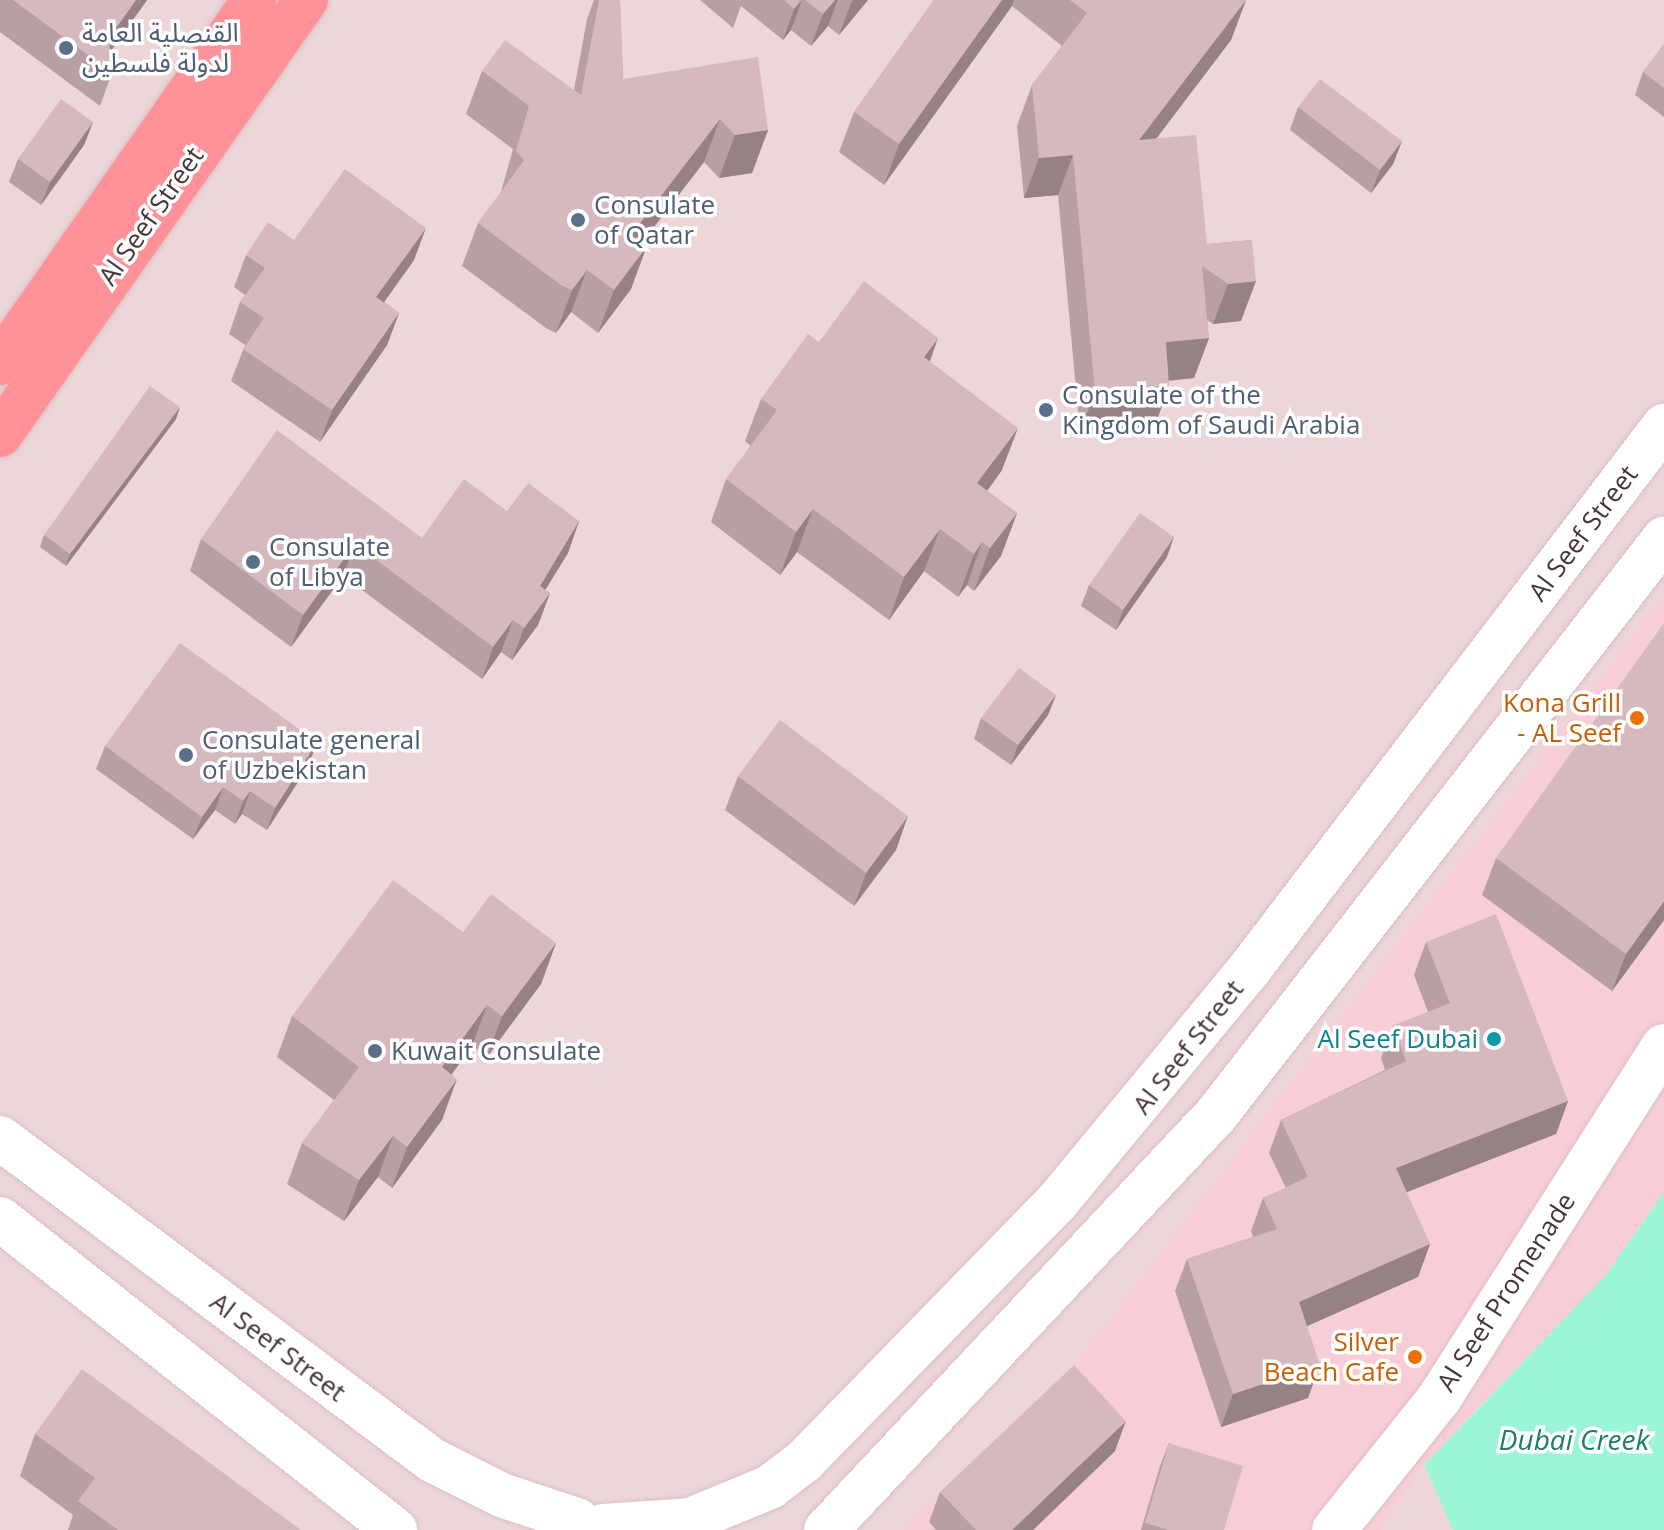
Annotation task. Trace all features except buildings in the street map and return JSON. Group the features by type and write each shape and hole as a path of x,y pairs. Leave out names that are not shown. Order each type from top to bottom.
{"main road":[{"name":"Al Seef Street","path":"0,363 254,0"},
{"name":"Al Seef Street","path":"0,435 306,0"}],"street":[{"name":"Al Seef Street","path":"523,1530 690,1520 770,1487 804,1461 1046,1214 1163,1080 1664,426"},
{"path":"826,1530 1216,1115 1664,539"},
{"name":"Al Seef Promenade","path":"1334,1530 1440,1397 1664,1046"},
{"name":"Al Seef Street","path":"0,1138 432,1460 504,1496 597,1525"},
{"path":"0,1219 395,1530"}],"shaded area":[{"path":"0,0 1664,0 1664,1192 1424,1465 1453,1530 0,1530"},
{"name":"Al Seef Dubai","path":"1664,596 1664,1192 1605,1276 1424,1465 1379,1530 902,1530 1058,1386"}],"water":[{"name":"Dubai Creek","path":"1664,1192 1664,1530 1453,1530 1424,1465 1605,1276"}],"place":[{"name":"القنصلية العامة لدولة فلسطين","path":"66,48"},
{"name":"Consulate of Qatar","path":"578,220"},
{"name":"Consulate of the Kingdom of Saudi Arabia","path":"1046,410"},
{"name":"Consulate of Libya","path":"253,562"},
{"name":"Kona Grill - AL Seef","path":"1637,718"},
{"name":"Consulate general of Uzbekistan","path":"186,755"},
{"name":"Al Seef Dubai","path":"1494,1039"},
{"name":"Kuwait Consulate","path":"375,1051"},
{"name":"Silver Beach Cafe","path":"1415,1357"}]}
